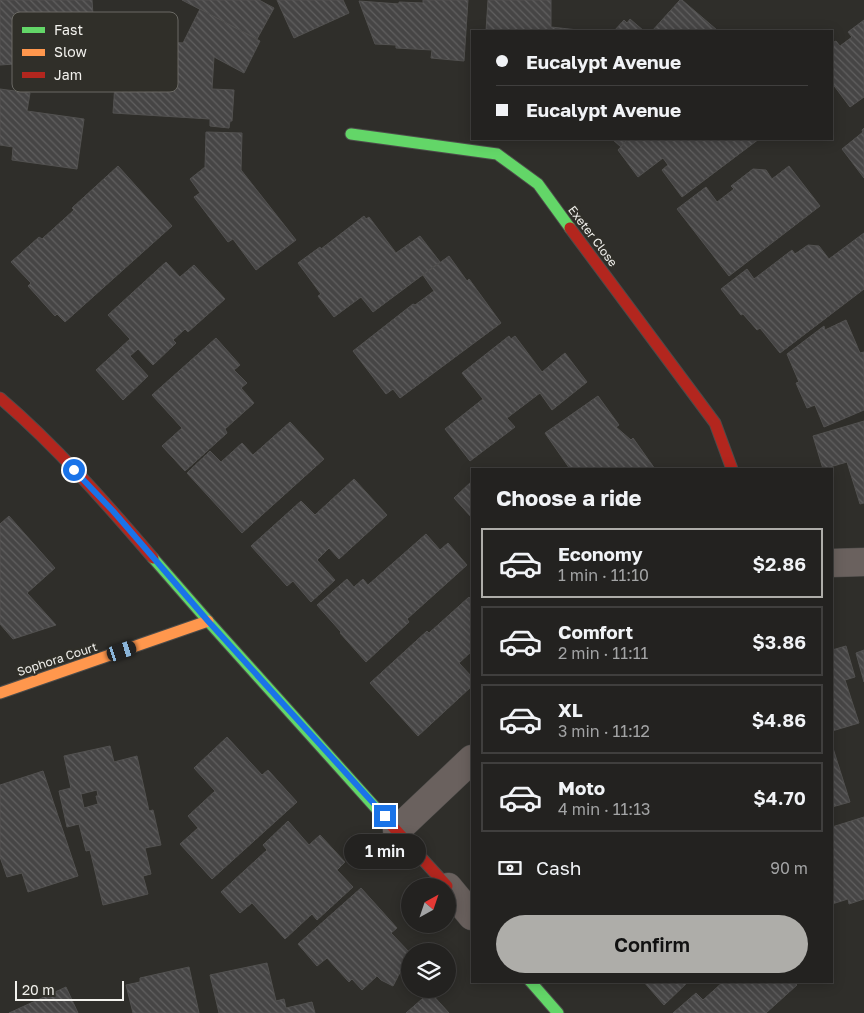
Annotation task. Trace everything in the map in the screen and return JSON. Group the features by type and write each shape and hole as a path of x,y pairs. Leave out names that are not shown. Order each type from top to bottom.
{"street":[{"name":"Exeter Close","path":"351,134 497,154 538,184 715,423 732,468"},
{"path":"0,398 21,416 113,511 208,621 439,878"},
{"path":"833,563 864,562"},
{"name":"Sophora Court","path":"0,693 208,621"},
{"path":"397,830 471,760"},
{"path":"456,897 471,915"},
{"path":"532,983 558,1013"}],"building":[{"path":"0,0 92,0 93,12 12,12 12,64 0,65"},
{"path":"182,0 259,0 274,8 257,39"},
{"path":"277,0 343,0 349,13 294,38"},
{"path":"423,0 468,0 464,61 431,58 432,50 396,48 396,45 375,44 359,1 399,4 399,2 423,3"},
{"path":"488,0 551,0 551,27 578,30 486,30"},
{"path":"682,0 717,30 653,30"},
{"path":"200,9 260,41 244,73 214,57 212,89 234,90 232,121 230,121 229,128 210,126 210,119 113,113 114,92 178,92 178,43 183,43"},
{"path":"630,19 643,30 615,30 624,20 627,23"},
{"path":"864,20 864,97 850,107 833,84 833,42 836,41 840,46 852,37 848,32"},
{"path":"0,89 30,93 27,111 84,119 77,169 12,160 13,147 0,145"},
{"path":"864,128 864,178 842,149 863,132"},
{"path":"206,132 242,133 241,170 296,240 256,270 233,239 228,242 194,197 200,193 190,179 205,167"},
{"path":"613,140 627,140 621,147"},
{"path":"627,140 758,140 682,197 662,170 668,165 663,158 638,177 618,150"},
{"path":"118,166 172,226 65,322 57,314 55,316 28,286 31,283 11,262 39,237 42,239 74,210 72,208"},
{"path":"789,166 820,206 729,276 677,209 706,187 717,202 734,189 731,186 753,169 766,170 772,179"},
{"path":"364,216 366,219 369,217 396,253 420,236 440,262 373,312 361,297 334,317 318,296 321,294 298,263 320,247 321,249"},
{"path":"864,233 864,289 780,353 760,328 757,330 743,314 741,315 721,289 747,269 754,279 792,250 795,254 808,245 819,246 829,259"},
{"path":"449,256 467,281 469,279 501,323 400,398 393,389 386,394 353,351 413,304 415,305 434,291 423,275"},
{"path":"166,262 180,277 194,265 225,299 188,332 185,329 173,340 176,343 153,365 138,349 130,356 148,376 123,400 96,370 130,339 108,315"},
{"path":"846,320 860,353 864,352 864,410 824,427 815,405 807,408 796,383 799,382 787,354 824,326 825,330"},
{"path":"509,336 511,339 515,336 542,372 565,353 587,382 552,410 540,393 507,418 515,427 470,461 445,429 483,399 462,373"},
{"path":"216,338 240,365 234,370 247,383 241,388 254,403 225,429 227,433 185,471 162,446 182,428 152,395"},
{"path":"598,396 619,425 616,427 631,440 633,438 654,468 569,468 545,433"},
{"path":"864,421 864,503 860,504 847,462 823,468 813,436"},
{"path":"290,422 324,459 242,533 187,473 210,451 221,462 242,443 253,455"},
{"path":"354,479 387,515 339,559 329,548 317,560 335,580 311,602 293,581 287,586 251,546 301,501 315,515"},
{"path":"471,482 471,517 454,498"},
{"path":"9,516 55,568 27,593 56,625 13,639 0,624 0,524"},
{"path":"426,534 440,550 448,543 467,565 407,619 409,622 366,662 317,605 347,579 354,587 363,579 368,585"},
{"path":"469,597 471,599 471,652 459,663 471,676 471,687 418,736 370,683 427,631 429,633"},
{"path":"846,646 855,677 845,680 859,723 833,731 833,650"},
{"path":"864,650 864,682 856,653"},
{"path":"227,737 262,775 268,770 297,802 212,879 180,844 198,828 188,816 215,791 194,768"},
{"path":"110,746 114,762 137,756 149,811 153,810 161,845 145,848 151,874 143,876 148,894 103,905 90,850 86,851 79,824 67,827 59,791 71,788 64,756","holes":["97,790 98,796 96,796 98,804 84,808 81,794"]},
{"path":"833,748 850,802 833,807"},
{"path":"43,771 78,876 28,892 22,873 7,877 0,857 0,785"},
{"path":"864,817 864,899 849,904 848,899 833,904 833,827"},
{"path":"288,821 309,845 320,835 345,862 337,870 353,887 317,920 312,914 285,939 252,903 240,913 221,892 267,850 263,845"},
{"path":"361,888 397,928 391,933 401,944 401,970 393,986 377,976 362,990 352,979 349,982 327,958 317,966 298,944"},
{"path":"267,963 276,1001 284,999 286,1008 312,1002 315,1013 219,1013 210,975"},
{"path":"189,967 199,1013 133,1013 126,985 140,982 140,978"},
{"path":"645,983 687,983 664,1005"},
{"path":"722,983 795,983 797,985 766,1013 673,1013 696,993 703,1000"},
{"path":"66,987 78,1013 9,1013"},
{"path":"423,998 435,998 449,1013 406,1013"}],"traffic: fast":[{"path":"351,134 497,154 538,184 570,228"},
{"path":"153,558 383,816"},
{"path":"532,983 558,1013"}],"traffic: slow":[{"path":"0,693 208,621"}],"traffic: jam":[{"path":"570,228 715,423 732,468"},
{"path":"0,398 41,435 98,495 153,558"},
{"path":"383,816 440,878"}],"route":[{"path":"74,470 113,511 208,621 385,816"}]}
